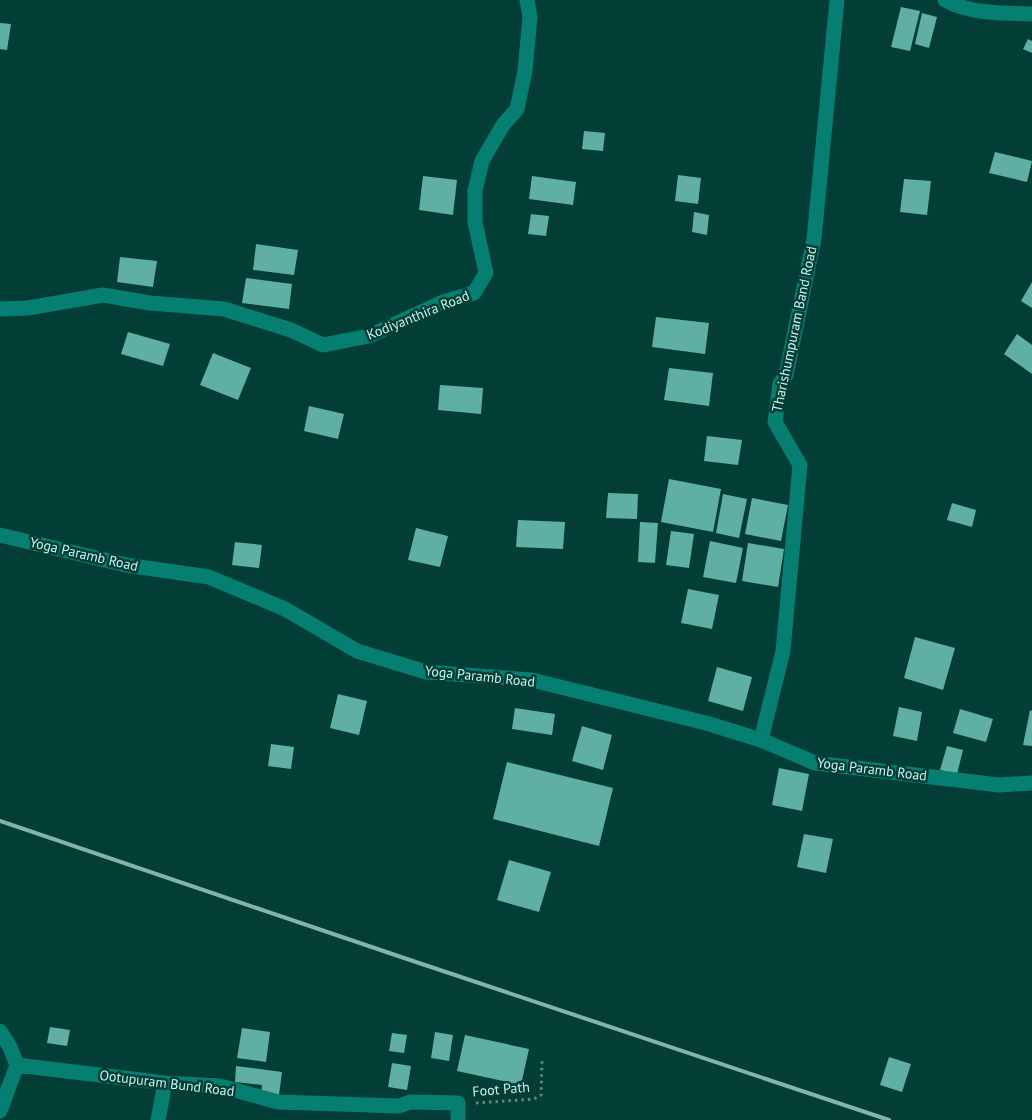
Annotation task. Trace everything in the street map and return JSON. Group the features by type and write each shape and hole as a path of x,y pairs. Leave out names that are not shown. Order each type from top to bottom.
{"street":[{"name":"Kodiyanthira Road","path":"0,309 28,308 103,295 150,303 224,309 291,330 323,345 369,336 443,302 474,293 486,273 475,222 475,191 482,161 503,125 517,109 525,71 530,17 527,0"},
{"name":"Tharishumpuram Band Road","path":"761,740 783,651 800,466 775,422 780,384 786,376 814,239 837,0"},
{"path":"944,0 953,4 996,13 1032,14"},
{"name":"Yoga Paramb Road","path":"0,535 126,565 209,576 285,608 357,651 426,672 532,680 647,707 761,740 815,763 999,785 1032,783"},
{"path":"0,1031 10,1047 17,1065 0,1111"},
{"name":"Ootupuram Bund Road","path":"17,1065 164,1083 220,1086 278,1102 399,1106 410,1102 458,1103"},
{"path":"158,1120 164,1083"},
{"path":"458,1103 458,1120"}],"path":[{"name":"Foot Path","path":"458,1103 534,1100 541,1095 542,1060"}],"building":[{"path":"901,7 920,11 910,51 891,47"},
{"path":"922,13 937,17 929,48 915,44"},
{"path":"0,23 11,24 7,50 0,49"},
{"path":"1028,39 1032,41 1032,53 1023,49"},
{"path":"584,131 605,133 603,151 582,149"},
{"path":"995,152 1032,161 1027,182 989,173"},
{"path":"678,175 701,178 698,204 675,201"},
{"path":"423,176 457,180 453,215 419,210"},
{"path":"532,176 576,182 573,205 529,199"},
{"path":"904,179 931,181 927,215 900,212"},
{"path":"694,212 709,215 707,235 692,232"},
{"path":"531,214 549,216 546,236 528,234"},
{"path":"256,244 298,250 294,275 253,270"},
{"path":"120,257 157,261 153,287 117,282"},
{"path":"246,278 292,284 289,309 242,303"},
{"path":"1032,282 1032,308 1021,301"},
{"path":"656,317 709,323 705,354 652,347"},
{"path":"128,332 170,344 163,366 121,354"},
{"path":"1017,334 1032,345 1032,374 1004,354"},
{"path":"213,353 251,368 238,400 200,385"},
{"path":"669,368 713,373 709,406 664,400"},
{"path":"440,385 483,388 481,414 438,410"},
{"path":"309,406 344,414 338,439 304,431"},
{"path":"707,436 742,440 738,465 704,461"},
{"path":"669,479 721,489 713,532 661,522"},
{"path":"608,493 638,494 637,519 606,518"},
{"path":"723,494 747,499 739,538 716,533"},
{"path":"752,498 788,505 781,541 745,534"},
{"path":"952,503 976,510 972,527 947,520"},
{"path":"518,520 565,522 563,549 516,547"},
{"path":"640,522 658,523 655,563 638,562"},
{"path":"416,528 448,536 440,567 408,560"},
{"path":"671,531 694,534 689,568 666,565"},
{"path":"710,541 743,548 736,583 703,577"},
{"path":"235,542 262,545 259,568 232,565"},
{"path":"748,543 784,549 778,587 742,581"},
{"path":"688,589 719,595 712,629 681,623"},
{"path":"915,637 955,648 943,690 904,678"},
{"path":"717,667 752,677 743,711 708,701"},
{"path":"338,694 367,701 359,735 330,728"},
{"path":"899,707 922,712 917,741 893,736"},
{"path":"515,708 555,714 552,735 512,729"},
{"path":"960,709 993,719 986,742 953,733"},
{"path":"1030,710 1032,711 1032,746 1023,745"},
{"path":"582,726 612,735 603,770 572,761"},
{"path":"271,744 294,747 291,769 268,766"},
{"path":"947,746 963,750 957,774 940,770"},
{"path":"507,762 613,788 599,846 493,819"},
{"path":"779,768 809,774 802,811 772,805"},
{"path":"804,834 833,839 826,873 797,867"},
{"path":"509,860 551,872 539,912 497,900"},
{"path":"50,1027 70,1030 67,1046 47,1043"},
{"path":"242,1028 270,1032 266,1062 237,1058"},
{"path":"435,1032 453,1035 449,1061 431,1058"},
{"path":"392,1033 407,1035 404,1053 389,1051"},
{"path":"465,1035 529,1049 521,1085 457,1071"},
{"path":"889,1057 911,1064 902,1092 880,1085"},
{"path":"392,1063 411,1066 407,1090 388,1087"},
{"path":"236,1066 282,1072 279,1095 261,1093 262,1085 235,1082"}],"railway":[{"path":"0,821 889,1120"}]}
